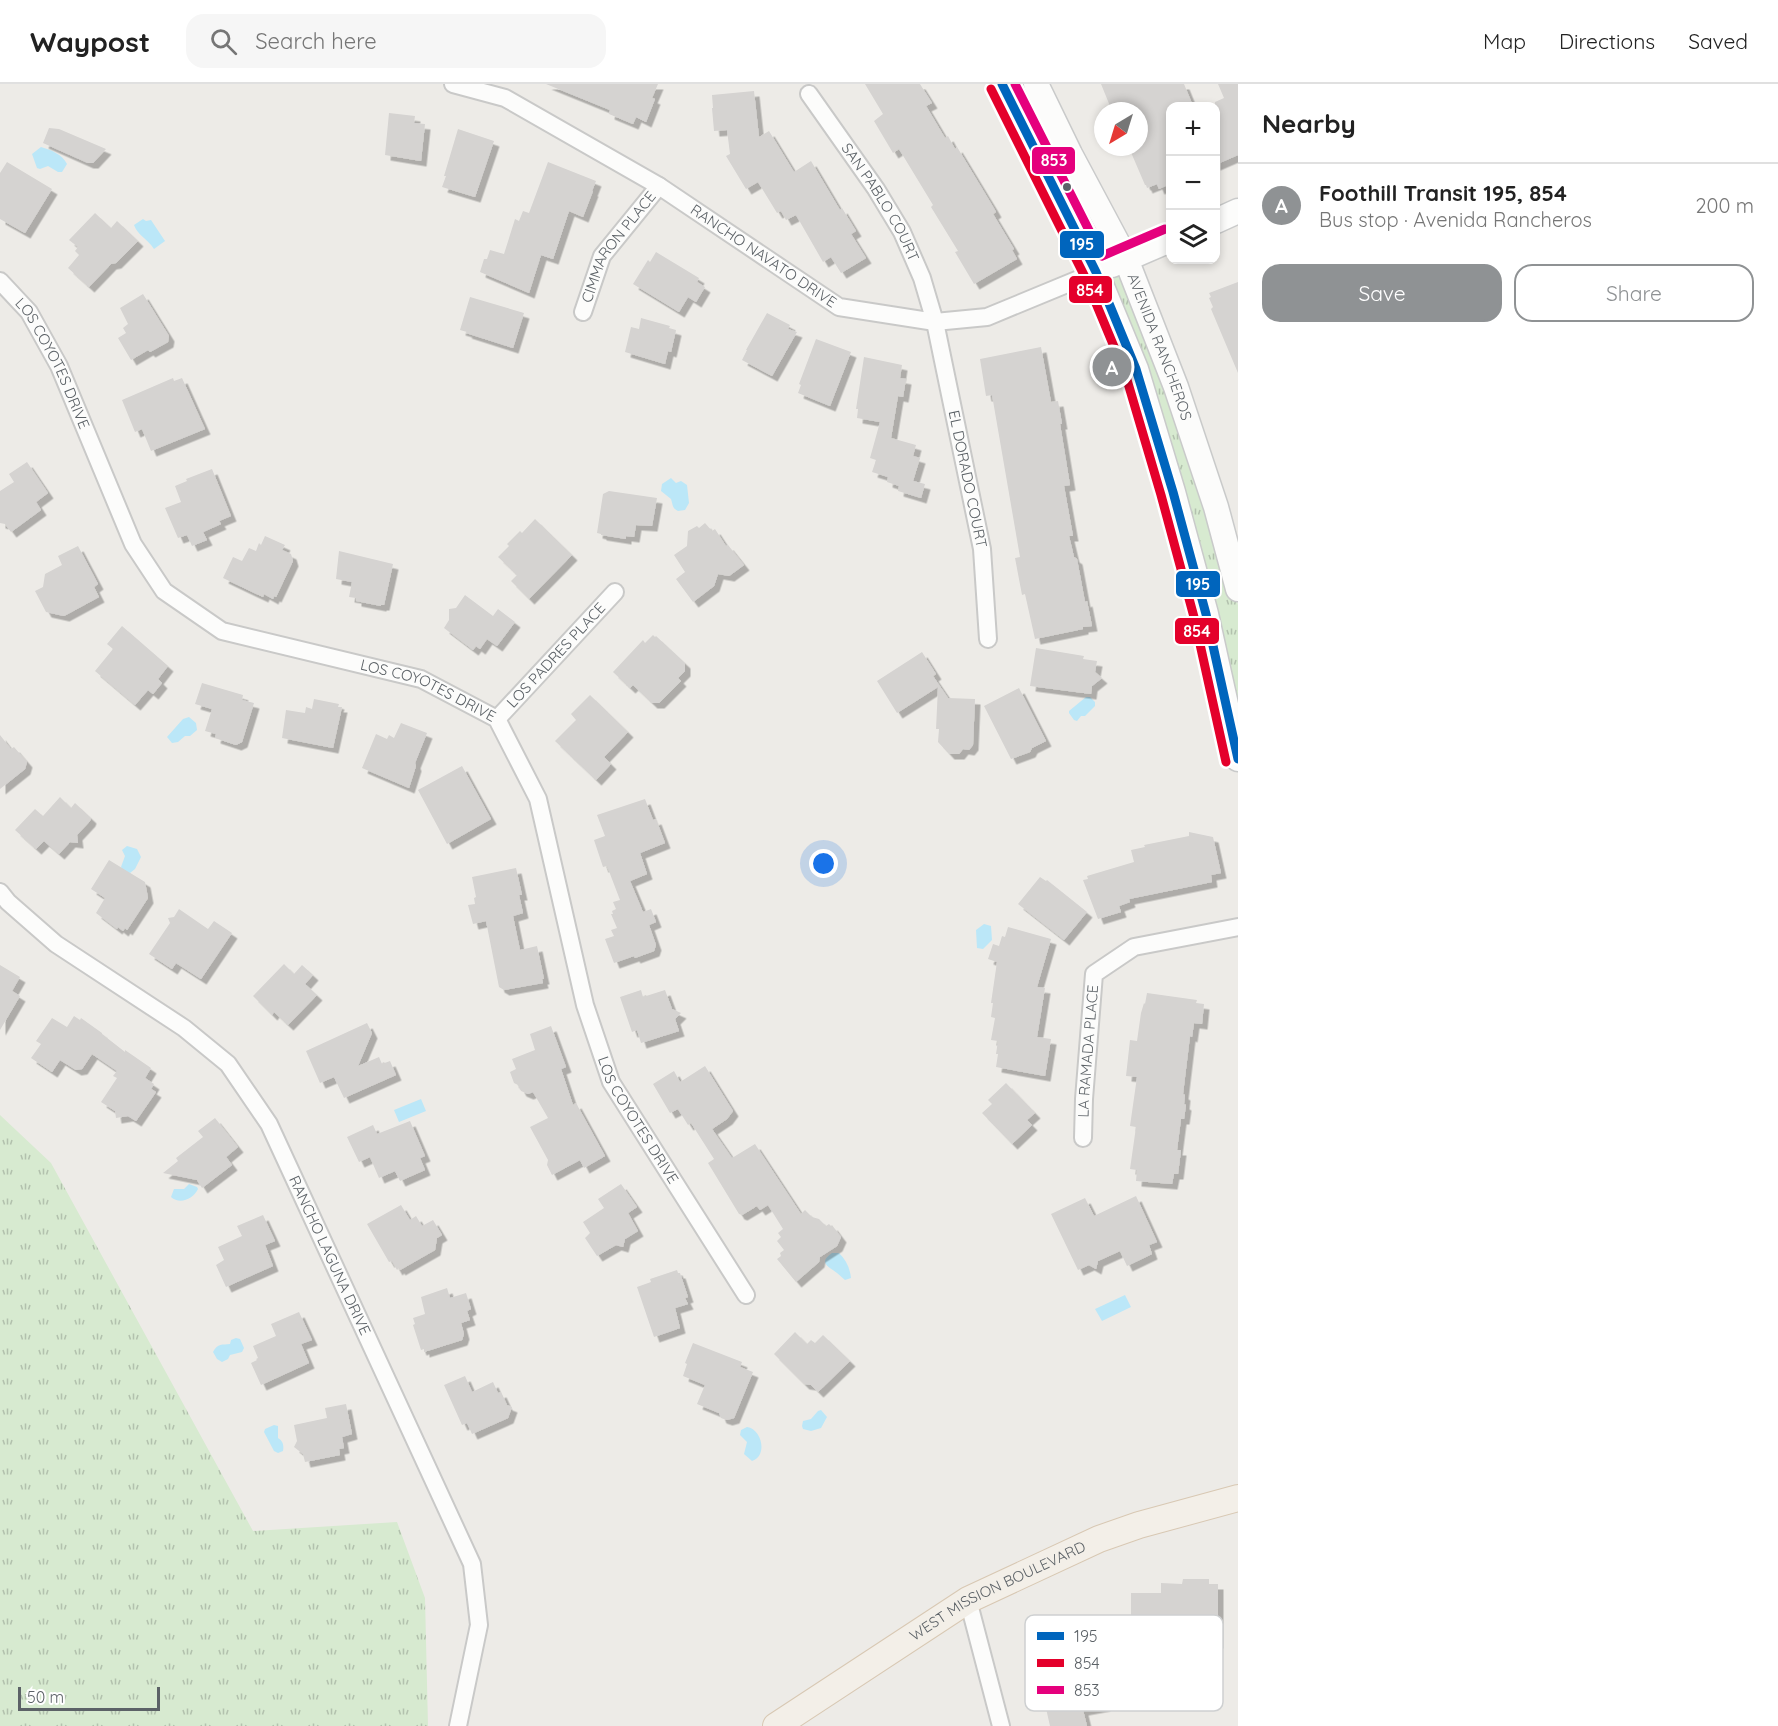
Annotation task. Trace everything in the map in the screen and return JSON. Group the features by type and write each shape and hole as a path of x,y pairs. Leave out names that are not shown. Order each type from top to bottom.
{"main road":[{"name":"AVENIDA RANCHEROS","path":"1002,84 1096,272 1136,369 1206,614 1238,759"},
{"name":"AVENIDA RANCHEROS","path":"1036,84 1126,259 1176,387 1216,507 1238,589"},
{"path":"1220,219 1238,212"},
{"path":"1096,272 1166,242"},
{"name":"WEST MISSION BOULEVARD","path":"776,1726 968,1600 1099,1539 1139,1525 1238,1498"}],"street":[{"name":"RANCHO NAVATO DRIVE","path":"453,84 505,98 659,186 839,307 935,322 987,316 1096,272"},
{"name":"SAN PABLO COURT","path":"809,94 876,189 902,232 922,278 935,322"},
{"name":"CIMMARON PLACE","path":"583,312 602,256 659,186"},
{"name":"LOS COYOTES DRIVE","path":"0,281 29,312 59,366 134,544 164,591 222,631 421,679 497,719 537,799 585,1005 611,1082 746,1295"},
{"name":"EL DORADO COURT","path":"935,322 982,549 987,639"},
{"name":"LOS PADRES PLACE","path":"497,719 615,592"},
{"name":"RANCHO LAGUNA DRIVE","path":"0,892 8,902 56,944 184,1028 228,1064 269,1124 472,1564 479,1625 458,1726"},
{"name":"LA RAMADA PLACE","path":"1083,1138 1094,974 1134,947 1238,927"},
{"path":"968,1600 1001,1726"}],"green space":[{"path":"1007,84 1027,84 1121,258 1098,266"},
{"path":"1123,267 1209,503 1238,605 1238,758 1103,273"},
{"path":"0,1115 51,1163 253,1531 397,1522 425,1598 428,1726 0,1726"}],"water":[{"path":"41,147 56,153 65,161 67,164 62,172 48,166 37,168 32,154"},
{"path":"143,219 151,220 165,241 154,249 134,225"},
{"path":"671,478 676,483 681,481 687,485 689,503 685,510 676,510 671,499 661,491 662,484"},
{"path":"1086,697 1090,697 1095,702 1095,706 1085,716 1081,716 1077,721 1074,720 1069,711"},
{"path":"189,717 196,723 197,730 190,736 185,736 178,742 172,743 167,737 183,719"},
{"path":"127,846 137,849 141,857 135,869 130,873 121,867 125,856 122,850"},
{"path":"984,924 991,926 992,940 983,949 977,948 976,930"},
{"path":"421,1099 426,1111 399,1122 394,1110"},
{"path":"189,1184 198,1189 190,1198 178,1201 171,1197 174,1189 184,1189"},
{"path":"832,1253 839,1253 844,1258 851,1278 845,1280 826,1264 826,1259"},
{"path":"1125,1295 1131,1307 1102,1321 1095,1309"},
{"path":"240,1339 244,1348 242,1352 230,1355 222,1362 217,1359 213,1352 217,1347 230,1344 231,1340"},
{"path":"821,1410 827,1417 821,1428 811,1431 803,1429 803,1421 811,1419"},
{"path":"274,1425 278,1426 278,1438 283,1445 283,1451 278,1453 274,1451 264,1432 265,1429"},
{"path":"747,1427 756,1432 761,1443 760,1454 752,1461 744,1454 747,1442 740,1435 741,1430"}],"building":[{"path":"546,84 658,84 646,122 636,117 633,124 609,114 610,110"},
{"path":"865,84 920,84 932,103 926,106 945,138 948,136 955,149 957,147 992,205 996,212 993,214 1014,249 1012,250 1017,259 974,284 955,252 958,251 931,207 933,205 899,149 893,153 874,121 883,114"},
{"path":"1101,84 1184,84 1191,102 1166,102 1166,186 1159,189 1157,184 1147,188 1133,156 1148,156 1148,102 1108,102"},
{"path":"1218,84 1238,84 1238,155 1220,163 1220,102 1215,102 1224,98"},
{"path":"754,91 759,137 769,131 794,172 811,161 840,210 842,208 856,231 851,234 866,258 841,273 831,257 823,262 796,215 786,220 781,211 777,213 758,182 746,189 726,156 730,154 727,130 714,131 712,95"},
{"path":"389,113 415,116 414,123 425,124 421,161 385,155"},
{"path":"49,128 59,129 106,149 93,163 88,163 43,143"},
{"path":"458,129 494,141 475,197 442,187"},
{"path":"7,162 52,189 25,233 0,219 0,173"},
{"path":"548,162 596,181 583,217 569,211 553,259 541,255 529,293 480,272 490,250 504,254 515,219 519,221 523,211 529,213"},
{"path":"95,213 111,228 117,221 138,241 89,287 68,268 79,255 75,251 78,247 69,240"},
{"path":"656,252 699,278 697,282 705,287 696,302 688,297 679,312 633,284 648,260 650,262"},
{"path":"1238,282 1238,373 1211,309 1213,307 1209,293"},
{"path":"143,294 169,336 168,342 131,360 118,338 126,333 123,328 128,324 120,308"},
{"path":"470,297 524,313 513,348 460,330"},
{"path":"767,313 790,325 788,329 797,332 772,376 742,360"},
{"path":"641,318 670,326 669,328 676,330 671,352 668,351 665,364 625,352 631,327 639,329"},
{"path":"816,339 851,352 830,406 798,393 801,385 799,384"},
{"path":"1041,347 1051,402 1058,401 1070,485 1064,486 1073,536 1069,536 1074,557 1077,559 1092,626 1035,639 1025,594 1022,595 1015,558 1020,557 992,395 986,396 980,359"},
{"path":"864,357 902,365 900,378 906,379 903,397 898,396 891,438 916,445 913,456 920,458 913,481 925,484 921,498 898,491 899,486 887,482 888,477 872,472 876,460 870,458 880,422 857,418 858,409 856,409"},
{"path":"173,378 174,381 182,378 205,429 151,451 142,429 135,432 122,400"},
{"path":"27,462 48,493 36,502 41,510 11,532 5,524 0,523 0,491 14,482 9,474"},
{"path":"212,469 231,516 219,521 221,524 203,532 207,540 192,546 187,535 178,538 165,508 181,502 175,486"},
{"path":"609,491 657,498 652,526 636,525 634,537 626,536 626,539 597,533 603,494"},
{"path":"535,519 572,555 529,599 511,581 517,575 498,557 509,546 507,544"},
{"path":"705,523 712,531 715,529 726,546 728,545 744,565 729,576 718,574 714,586 693,602 676,579 685,572 674,555 687,546 688,531 697,526 699,528"},
{"path":"265,536 285,545 282,550 291,554 293,561 273,599 264,594 263,597 223,578 233,557 242,561 249,548 256,551"},
{"path":"78,546 98,584 94,587 99,597 64,616 46,612 35,591 43,587 45,574 62,565 58,556"},
{"path":"339,551 393,564 384,605 356,601 356,598 349,597 352,582 336,579"},
{"path":"465,595 493,616 498,609 515,622 497,646 487,639 480,649 476,646 473,650 444,628 449,620 449,609 456,608"},
{"path":"122,626 168,666 158,679 162,683 153,694 148,690 135,705 95,671 113,649 107,644"},
{"path":"653,635 685,663 685,671 678,678 681,681 659,703 652,703 633,685 630,688 613,672 643,640 645,643"},
{"path":"1036,648 1084,656 1083,659 1097,661 1095,672 1102,678 1092,686 1091,694 1030,686"},
{"path":"922,652 936,674 933,676 948,698 975,699 973,745 969,750 963,749 959,754 949,754 938,742 939,729 936,729 938,687 897,713 877,681"},
{"path":"202,683 243,695 242,700 254,703 242,742 236,745 215,738 216,734 205,731 212,709 195,704"},
{"path":"1019,688 1046,741 1032,748 1030,752 1011,759 984,706"},
{"path":"590,695 628,732 604,757 611,764 596,780 555,741 576,720 571,714"},
{"path":"314,699 339,704 338,707 342,707 333,748 282,738 286,710 305,713 306,707 312,709"},
{"path":"401,723 427,733 415,763 409,788 362,768 376,734 387,739 389,735 394,738"},
{"path":"0,735 11,749 14,747 27,762 25,769 0,789"},
{"path":"462,766 491,819 447,844 418,790"},
{"path":"60,797 71,808 75,803 91,818 90,821 77,835 78,843 70,842 59,854 44,841 36,849 15,830 35,809 43,816"},
{"path":"645,799 665,843 640,853 647,874 630,881 643,912 651,909 656,922 649,925 656,945 654,951 614,963 605,939 614,936 611,930 617,928 611,914 616,909 613,902 620,900 607,866 603,867 594,840 605,836 597,815"},
{"path":"1189,832 1213,837 1221,873 1211,875 1212,882 1129,899 1130,902 1119,906 1121,912 1098,919 1083,880 1088,879 1087,876 1134,862 1131,850 1145,847 1144,845 1189,836"},
{"path":"109,860 145,882 148,898 127,930 125,928 123,931 96,913 105,898 91,889"},
{"path":"516,868 523,913 513,916 520,950 537,946 544,979 542,979 543,983 504,990 499,987 486,921 473,924 468,905 475,904 474,898 476,897 472,877"},
{"path":"1040,877 1087,912 1064,940 1018,904"},
{"path":"179,909 208,929 214,921 232,933 201,979 176,963 172,969 149,954 170,923 168,918 174,917"},
{"path":"1008,927 1051,939 1037,987 1045,988 1037,1037 1051,1039 1045,1076 996,1067 998,1041 991,1040 995,1018 991,1017 993,1003 991,1003 997,962 988,959 993,944 999,946"},
{"path":"284,964 294,974 302,965 313,975 305,984 317,995 288,1025 274,1012 272,1015 253,996"},
{"path":"0,965 20,977 12,991 20,996 0,1030"},
{"path":"641,990 643,997 665,990 672,1009 681,1013 675,1019 679,1031 641,1043 637,1030 632,1032 620,997"},
{"path":"1147,993 1197,1000 1196,1003 1204,1004 1202,1024 1194,1023 1192,1037 1190,1036 1183,1094 1186,1105 1184,1119 1181,1119 1177,1150 1181,1150 1178,1174 1174,1174 1172,1184 1136,1181 1137,1170 1130,1169 1136,1127 1130,1126 1137,1077 1126,1076 1130,1040 1137,1041"},
{"path":"74,1016 80,1020 81,1018 125,1052 125,1050 151,1068 145,1078 154,1084 151,1089 156,1092 136,1121 128,1116 116,1118 115,1111 101,1102 117,1078 113,1076 117,1071 92,1054 82,1069 76,1070 60,1060 52,1072 31,1058 41,1044 36,1041 52,1018 67,1027"},
{"path":"367,1023 372,1033 358,1066 379,1057 382,1064 390,1061 396,1075 344,1098 334,1077 320,1083 306,1051"},
{"path":"551,1026 566,1067 561,1069 573,1105 576,1103 605,1156 584,1168 580,1160 552,1175 547,1165 548,1160 530,1127 548,1118 533,1092 528,1094 521,1091 514,1083 510,1072 516,1069 512,1059 535,1050 530,1034"},
{"path":"705,1066 733,1111 727,1119 712,1129 732,1158 755,1144 801,1214 805,1210 826,1226 832,1225 841,1237 837,1246 820,1257 819,1262 796,1282 777,1259 784,1250 777,1241 781,1237 778,1233 783,1229 768,1205 760,1210 757,1206 742,1215 739,1214 708,1163 714,1159 691,1123 688,1125 678,1109 670,1113 653,1084 674,1071 680,1082"},
{"path":"1006,1083 1035,1113 1027,1120 1032,1125 1012,1144 982,1113 992,1104 988,1100"},
{"path":"215,1118 238,1147 226,1157 232,1165 202,1188 197,1180 163,1173 178,1161 176,1158 203,1137 198,1131"},
{"path":"410,1121 425,1156 420,1158 425,1170 400,1181 395,1171 379,1178 370,1157 359,1162 347,1137 373,1125 377,1134"},
{"path":"621,1184 637,1207 628,1213 638,1231 625,1239 623,1247 616,1245 597,1256 585,1238 590,1233 583,1222 604,1208 598,1199"},
{"path":"1136,1196 1157,1242 1149,1245 1152,1254 1127,1266 1120,1251 1098,1261 1096,1269 1089,1265 1078,1270 1051,1214 1085,1198 1094,1216"},
{"path":"401,1205 410,1220 416,1216 422,1226 433,1220 442,1235 437,1238 435,1250 397,1270 392,1261 389,1262 367,1224"},
{"path":"263,1215 275,1241 265,1245 273,1266 226,1287 216,1265 224,1260 218,1247 242,1236 237,1226"},
{"path":"677,1270 688,1297 685,1298 688,1304 675,1308 680,1328 654,1337 637,1287 651,1282 650,1279"},
{"path":"447,1288 450,1298 466,1293 471,1309 467,1311 470,1320 461,1323 464,1334 462,1340 424,1352 424,1349 421,1350 413,1318 425,1314 421,1297"},
{"path":"299,1312 312,1340 301,1344 309,1363 261,1385 251,1363 258,1358 253,1346 276,1336 271,1324"},
{"path":"795,1332 807,1344 811,1340 815,1343 823,1335 850,1361 818,1392 811,1385 804,1384 774,1354"},
{"path":"693,1343 742,1362 740,1367 753,1372 734,1418 727,1420 721,1418 719,1413 697,1404 705,1385 683,1376 687,1364 685,1363"},
{"path":"465,1376 472,1392 493,1382 507,1405 512,1407 508,1418 472,1434 467,1423 462,1425 444,1385"},
{"path":"346,1404 352,1434 342,1437 344,1448 339,1449 340,1455 305,1462 303,1454 294,1447 297,1441 294,1425 327,1418 325,1408"},
{"path":"1183,1579 1209,1579 1209,1584 1218,1584 1218,1615 1131,1615 1131,1593 1161,1593 1161,1583 1182,1584"},
{"path":"1047,1711 1083,1711 1087,1726 1050,1726"}],"transit line":[{"name":"195","path":"1002,84 1096,272 1136,369 1206,614 1238,759"},
{"name":"853","path":"1015,84 1102,256 1165,229"},
{"name":"854","path":"991,89 1085,277 1125,373 1194,617 1226,762"}],"place":[{"name":"Foothill Transit 195, 854","path":"1112,367"}]}
